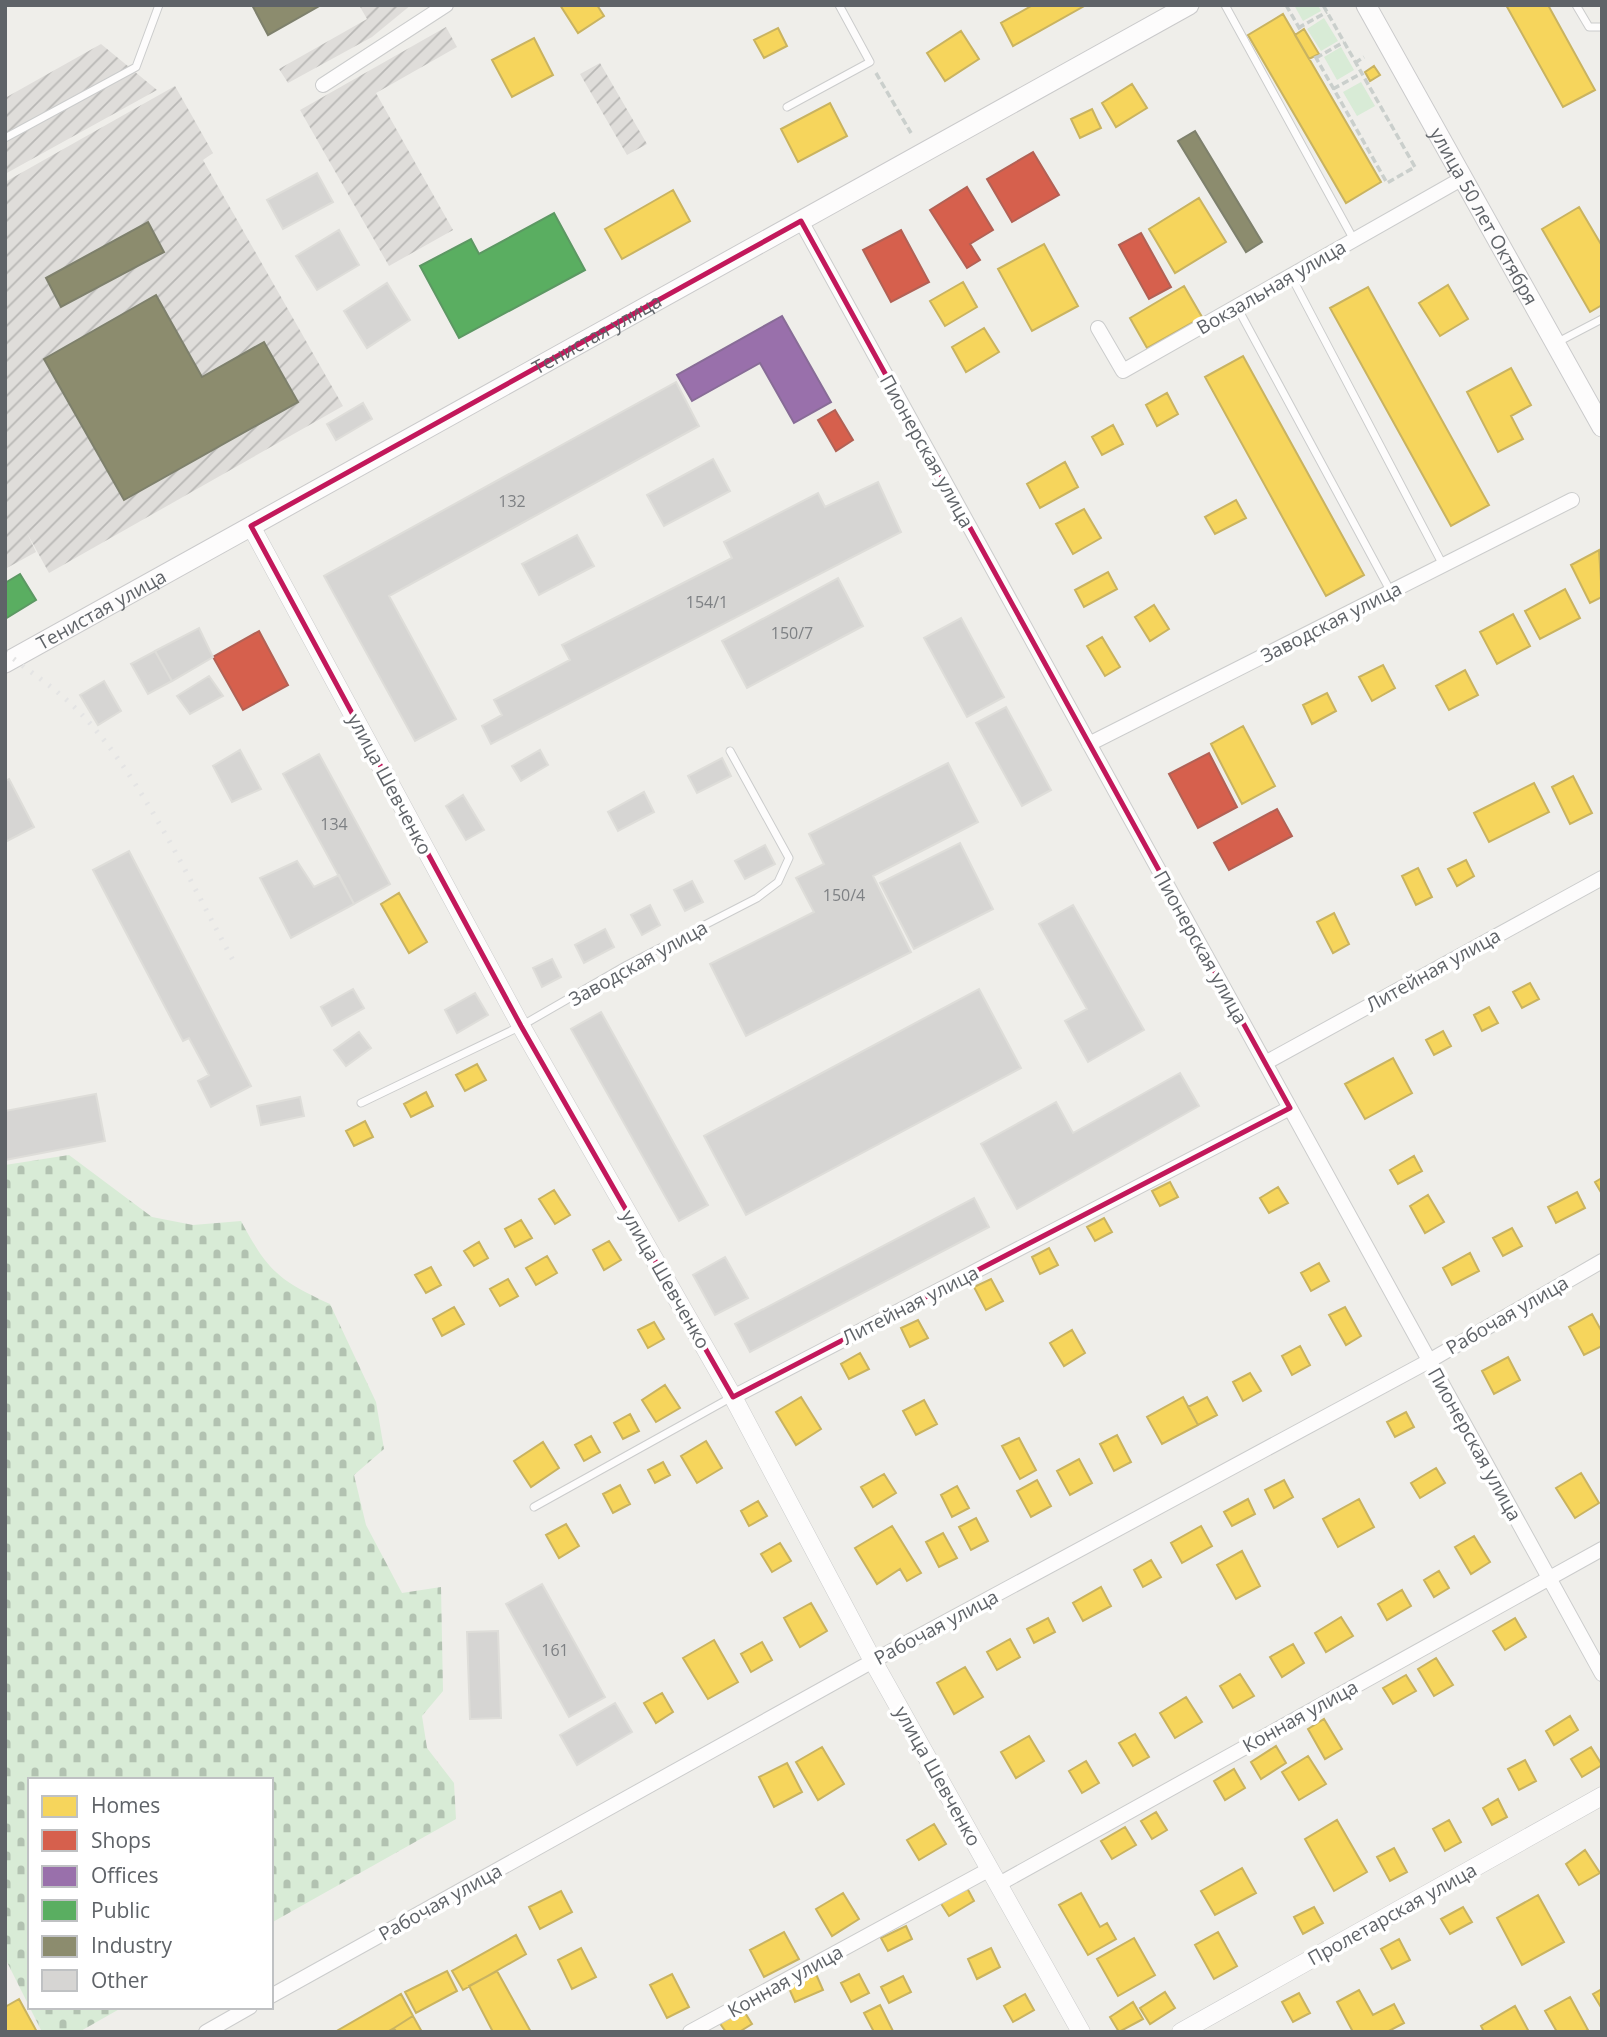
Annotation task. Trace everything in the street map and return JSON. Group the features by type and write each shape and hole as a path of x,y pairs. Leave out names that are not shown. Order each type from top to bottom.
{"main road":[{"name":"Тенистая улица","path":"5,663 1189,5"},
{"name":"улица 50 лет Октября","path":"1366,5 1602,427"}],"street":[{"path":"323,85 446,5"},
{"name":"Вокзальная улица","path":"1098,328 1123,371 1463,178"},
{"name":"Пионерская улица","path":"801,221 1602,1674"},
{"name":"Заводская улица","path":"1089,744 1572,500"},
{"name":"улица Шевченко","path":"251,526 521,1026 733,1397 873,1661 1081,2032"},
{"name":"Литейная улица","path":"1265,1063 1602,878"},
{"name":"Литейная улица","path":"733,1397 1290,1108"},
{"name":"Рабочая улица","path":"273,1995 873,1661 1429,1361 1602,1261"},
{"name":"Конная улица","path":"690,2032 994,1876 1602,1549"},
{"name":"Пролетарская улица","path":"1181,2032 1602,1796"},
{"path":"206,2032 246,2009"}],"lane":[{"path":"5,138 136,67 159,5"},
{"path":"787,107 870,62 839,5"},
{"path":"1225,5 1354,240"},
{"path":"1576,5 1589,27 1602,27"},
{"path":"1291,276 1443,565"},
{"path":"1237,306 1391,592"},
{"path":"1555,344 1602,319"},
{"name":"Заводская улица","path":"361,1102 521,1026 627,965 757,898 778,882 789,858 730,751"},
{"name":"Литейная улица","path":"534,1507 733,1397"}],"path":[{"path":"1286,5 1300,30 1327,12"},
{"path":"1323,5 1415,167 1387,183 1315,57 1344,42"},
{"path":"1355,63 1364,57"},
{"path":"870,62 911,133"},
{"path":"1334,89 1362,74"}],"highlighted area":[{"path":"801,221 1290,1108 733,1397 521,1026 251,526"}],"shaded area":[{"path":"359,5 411,5 372,37 288,83 279,69 367,19"},
{"path":"446,27 457,47 376,93 453,230 389,266 300,110"},
{"path":"101,44 157,90 5,174 5,98"},
{"path":"600,63 647,144 627,155 580,74"},
{"path":"175,86 213,153 203,160 343,406 49,573 27,533 36,552 5,569 5,182"}],"green space":[{"path":"1294,5 1318,5 1321,11 1303,21"},
{"path":"1324,18 1338,41 1321,51 1307,29"},
{"path":"1341,47 1354,70 1337,80 1324,57"},
{"path":"1361,82 1375,106 1357,116 1343,92"},
{"path":"69,1155 152,1217 193,1225 241,1221 259,1252 276,1272 298,1288 330,1304 376,1402 384,1449 354,1475 366,1525 402,1593 441,1587 443,1691 422,1716 427,1748 454,1783 456,1819 273,1922 273,1778 28,1778 28,2004 5,1958 5,1165"},
{"path":"30,2009 119,2009 79,2032 42,2032"}],"building: Homes":[{"path":"560,5 597,5 604,16 578,33"},
{"path":"1033,5 1086,5 1013,46 1001,23"},
{"path":"1506,5 1548,5 1595,90 1563,107"},
{"path":"1283,14 1381,182 1346,203 1248,35"},
{"path":"778,28 787,46 764,58 754,40"},
{"path":"1304,29 1319,54 1309,59 1295,35"},
{"path":"961,31 979,59 945,81 927,53"},
{"path":"534,38 553,75 512,97 492,60"},
{"path":"1374,66 1380,75 1370,81 1365,72"},
{"path":"1132,84 1147,108 1116,127 1102,103"},
{"path":"830,103 847,136 798,162 781,129"},
{"path":"1092,109 1101,128 1080,138 1071,119"},
{"path":"673,190 690,221 622,259 605,229"},
{"path":"1199,198 1226,242 1175,273 1149,229"},
{"path":"1579,207 1602,246 1602,305 1590,312 1542,229"},
{"path":"1044,244 1078,306 1032,331 998,269"},
{"path":"963,282 977,307 945,326 930,301"},
{"path":"1448,285 1468,319 1440,336 1419,303"},
{"path":"1184,286 1202,317 1147,348 1130,318"},
{"path":"1368,287 1489,505 1451,526 1330,308"},
{"path":"984,328 999,352 966,372 952,347"},
{"path":"1243,356 1364,575 1326,596 1205,377"},
{"path":"1511,368 1531,405 1511,416 1523,439 1498,452 1467,392"},
{"path":"1167,393 1178,414 1157,426 1146,405"},
{"path":"1113,425 1123,444 1102,455 1092,437"},
{"path":"1065,462 1078,487 1040,508 1027,484"},
{"path":"1236,500 1246,518 1215,534 1205,517"},
{"path":"1084,509 1101,538 1073,554 1056,524"},
{"path":"1599,550 1602,597 1590,603 1571,565"},
{"path":"1108,572 1117,589 1084,607 1075,590"},
{"path":"1565,589 1580,618 1540,639 1525,611"},
{"path":"1154,605 1169,629 1150,641 1135,617"},
{"path":"1513,614 1530,646 1497,664 1480,632"},
{"path":"1102,637 1120,667 1105,676 1087,646"},
{"path":"1383,665 1395,688 1372,701 1359,677"},
{"path":"1465,670 1478,695 1449,710 1436,686"},
{"path":"1327,693 1336,711 1312,724 1303,705"},
{"path":"1243,726 1275,786 1242,804 1211,744"},
{"path":"1573,776 1592,813 1570,824 1552,787"},
{"path":"1534,783 1549,812 1489,842 1474,813"},
{"path":"1466,860 1474,876 1457,886 1448,869"},
{"path":"1418,868 1432,897 1416,905 1402,876"},
{"path":"399,893 427,942 409,953 381,904"},
{"path":"1334,913 1349,944 1333,953 1317,922"},
{"path":"1530,983 1539,999 1522,1008 1513,992"},
{"path":"1489,1007 1498,1023 1482,1031 1474,1015"},
{"path":"1443,1031 1451,1046 1434,1055 1426,1040"},
{"path":"1393,1058 1412,1093 1365,1119 1345,1084"},
{"path":"477,1064 486,1080 465,1091 456,1075"},
{"path":"426,1092 433,1106 411,1117 404,1104"},
{"path":"365,1121 373,1137 354,1146 346,1131"},
{"path":"1414,1156 1422,1171 1398,1184 1390,1170"},
{"path":"1602,1178 1602,1194 1595,1182"},
{"path":"1170,1182 1178,1197 1160,1206 1152,1191"},
{"path":"1278,1187 1288,1203 1269,1213 1260,1198"},
{"path":"554,1190 570,1215 555,1224 539,1199"},
{"path":"1577,1192 1585,1208 1556,1223 1548,1207"},
{"path":"1428,1195 1444,1222 1425,1233 1410,1206"},
{"path":"1104,1218 1112,1232 1095,1241 1087,1227"},
{"path":"521,1220 532,1238 515,1247 505,1229"},
{"path":"1512,1228 1522,1246 1503,1256 1493,1238"},
{"path":"609,1241 621,1260 604,1270 593,1250"},
{"path":"479,1242 488,1258 474,1266 464,1251"},
{"path":"1049,1248 1058,1265 1040,1274 1032,1257"},
{"path":"1470,1253 1479,1271 1452,1285 1443,1268"},
{"path":"547,1256 557,1273 536,1285 526,1268"},
{"path":"1319,1263 1329,1281 1311,1291 1301,1273"},
{"path":"431,1267 441,1285 426,1293 415,1275"},
{"path":"508,1279 518,1296 500,1306 490,1289"},
{"path":"991,1279 1003,1301 986,1310 974,1287"},
{"path":"454,1307 464,1324 442,1336 433,1319"},
{"path":"1345,1307 1361,1336 1346,1345 1329,1315"},
{"path":"1592,1314 1602,1332 1602,1346 1584,1355 1569,1327"},
{"path":"918,1320 928,1338 910,1347 901,1328"},
{"path":"654,1322 664,1339 648,1348 638,1330"},
{"path":"1072,1330 1085,1353 1064,1366 1050,1343"},
{"path":"1300,1346 1310,1365 1292,1375 1282,1356"},
{"path":"860,1353 869,1369 849,1379 841,1364"},
{"path":"1508,1357 1520,1380 1494,1394 1482,1371"},
{"path":"1250,1373 1261,1391 1243,1401 1233,1382"},
{"path":"665,1385 680,1408 656,1422 642,1400"},
{"path":"801,1397 821,1429 796,1445 776,1412"},
{"path":"1183,1397 1198,1425 1162,1444 1147,1417"},
{"path":"1207,1397 1217,1415 1198,1425 1188,1407"},
{"path":"924,1400 937,1424 916,1435 903,1411"},
{"path":"1406,1412 1414,1427 1395,1437 1387,1422"},
{"path":"630,1414 639,1431 623,1439 614,1423"},
{"path":"1117,1435 1131,1462 1114,1471 1100,1444"},
{"path":"591,1436 600,1452 584,1461 575,1445"},
{"path":"1019,1438 1036,1470 1020,1479 1002,1446"},
{"path":"706,1441 722,1468 697,1483 681,1456"},
{"path":"543,1442 559,1468 531,1487 514,1461"},
{"path":"1079,1459 1092,1483 1070,1495 1057,1471"},
{"path":"663,1462 670,1475 655,1483 648,1470"},
{"path":"1436,1468 1445,1483 1420,1498 1411,1483"},
{"path":"1581,1473 1599,1503 1575,1518 1556,1488"},
{"path":"884,1474 896,1493 873,1507 861,1487"},
{"path":"1037,1480 1051,1506 1031,1517 1017,1491"},
{"path":"1284,1480 1293,1497 1274,1508 1265,1490"},
{"path":"620,1485 630,1504 613,1513 603,1494"},
{"path":"957,1486 969,1508 952,1517 941,1495"},
{"path":"1248,1499 1255,1514 1232,1526 1224,1512"},
{"path":"1359,1499 1374,1527 1338,1547 1323,1519"},
{"path":"758,1501 767,1516 749,1526 741,1511"},
{"path":"976,1518 988,1541 971,1550 959,1527"},
{"path":"566,1524 579,1546 559,1558 546,1535"},
{"path":"892,1526 921,1573 907,1581 900,1569 877,1584 855,1548"},
{"path":"1201,1526 1212,1546 1182,1563 1171,1543"},
{"path":"943,1533 957,1558 939,1567 926,1542"},
{"path":"1474,1536 1490,1562 1471,1574 1455,1547"},
{"path":"780,1543 791,1561 772,1572 761,1554"},
{"path":"1242,1551 1260,1586 1236,1599 1217,1565"},
{"path":"1151,1560 1161,1577 1143,1587 1134,1570"},
{"path":"1439,1571 1449,1588 1434,1597 1424,1580"},
{"path":"1101,1587 1111,1606 1083,1621 1073,1603"},
{"path":"1402,1590 1411,1606 1387,1620 1378,1604"},
{"path":"811,1603 827,1631 800,1647 784,1618"},
{"path":"1341,1617 1353,1636 1326,1652 1315,1633"},
{"path":"1048,1618 1055,1632 1034,1643 1027,1629"},
{"path":"1515,1618 1526,1637 1505,1650 1493,1631"},
{"path":"1010,1639 1020,1657 997,1670 987,1652"},
{"path":"714,1640 738,1682 708,1699 683,1658"},
{"path":"762,1642 772,1660 751,1672 741,1654"},
{"path":"1293,1644 1304,1663 1282,1677 1270,1657"},
{"path":"1436,1658 1453,1685 1434,1696 1418,1669"},
{"path":"965,1667 983,1697 954,1714 937,1683"},
{"path":"1240,1674 1254,1696 1233,1708 1220,1686"},
{"path":"1406,1675 1416,1691 1393,1704 1383,1688"},
{"path":"662,1693 673,1712 656,1723 644,1703"},
{"path":"1186,1697 1202,1722 1175,1738 1160,1713"},
{"path":"1570,1716 1578,1730 1554,1745 1546,1731"},
{"path":"1324,1719 1342,1749 1325,1759 1308,1729"},
{"path":"1135,1734 1149,1757 1133,1766 1119,1743"},
{"path":"1029,1736 1044,1761 1016,1778 1001,1752"},
{"path":"1276,1746 1286,1763 1261,1779 1251,1762"},
{"path":"822,1747 844,1784 818,1800 796,1762"},
{"path":"1591,1747 1602,1765 1582,1777 1571,1759"},
{"path":"1308,1756 1326,1784 1299,1800 1282,1772"},
{"path":"1525,1760 1536,1781 1519,1790 1508,1769"},
{"path":"1086,1761 1099,1783 1082,1793 1069,1771"},
{"path":"787,1763 802,1792 774,1807 759,1777"},
{"path":"1234,1769 1245,1788 1225,1800 1214,1781"},
{"path":"1498,1799 1507,1817 1492,1825 1483,1808"},
{"path":"1156,1812 1167,1830 1152,1839 1141,1821"},
{"path":"1337,1820 1367,1872 1334,1891 1305,1839"},
{"path":"1449,1820 1461,1842 1445,1851 1433,1829"},
{"path":"934,1824 946,1844 919,1860 907,1840"},
{"path":"1125,1827 1136,1845 1112,1859 1101,1841"},
{"path":"1394,1848 1407,1872 1390,1881 1377,1857"},
{"path":"1585,1850 1600,1873 1579,1885 1566,1864"},
{"path":"1242,1868 1256,1893 1215,1915 1201,1891"},
{"path":"966,1886 974,1901 949,1916 940,1902"},
{"path":"561,1891 572,1912 540,1929 529,1907"},
{"path":"843,1893 859,1919 832,1936 816,1909"},
{"path":"1081,1893 1100,1927 1107,1923 1116,1939 1088,1955 1059,1905"},
{"path":"1538,1895 1564,1942 1522,1965 1497,1918"},
{"path":"1314,1907 1323,1923 1303,1934 1294,1917"},
{"path":"1463,1907 1472,1922 1450,1934 1441,1919"},
{"path":"906,1926 912,1939 888,1951 881,1938"},
{"path":"784,1932 799,1959 764,1977 750,1950"},
{"path":"1218,1932 1237,1966 1214,1979 1195,1945"},
{"path":"516,1935 526,1954 463,1990 452,1971"},
{"path":"1134,1938 1155,1975 1118,1996 1097,1959"},
{"path":"1399,1939 1410,1960 1392,1969 1381,1949"},
{"path":"581,1948 596,1977 572,1989 558,1960"},
{"path":"991,1948 1000,1967 977,1979 968,1959"},
{"path":"447,1971 457,1991 416,2013 405,1992"},
{"path":"497,1971 531,2032 493,2032 469,1986"},
{"path":"672,1974 689,2007 667,2018 650,1985"},
{"path":"816,1974 823,1990 795,2002 788,1986"},
{"path":"859,1974 869,1993 851,2002 841,1983"},
{"path":"903,1976 911,1992 889,2003 881,1987"},
{"path":"1602,1989 1602,2009 1593,1994"},
{"path":"1359,1990 1373,2015 1394,2004 1404,2023 1387,2032 1353,2032 1337,2002"},
{"path":"1165,1992 1175,2008 1150,2024 1140,2008"},
{"path":"1299,1993 1310,2013 1293,2022 1282,2002"},
{"path":"401,1994 413,2016 394,2028 387,2032 335,2032"},
{"path":"1025,1994 1034,2010 1013,2022 1004,2006"},
{"path":"1570,1997 1588,2030 1584,2032 1557,2032 1545,2011"},
{"path":"19,1999 37,2032 5,2032 5,2007"},
{"path":"1133,2002 1143,2019 1119,2032 1110,2017"},
{"path":"880,2005 893,2031 891,2032 874,2032 864,2013"},
{"path":"1515,2006 1529,2032 1484,2032 1481,2026"},
{"path":"742,2008 752,2024 739,2032 726,2032 719,2022"},
{"path":"413,2016 422,2032 396,2032 394,2028"}],"building: Shops":[{"path":"1033,152 1059,195 1012,222 987,179"},
{"path":"967,187 993,230 970,244 980,260 967,268 930,210"},
{"path":"901,230 929,282 891,302 863,250"},
{"path":"1141,233 1171,287 1149,299 1119,245"},
{"path":"835,410 853,440 836,451 818,420"},
{"path":"259,631 288,685 243,710 213,657"},
{"path":"1209,753 1237,807 1198,828 1169,774"},
{"path":"1277,809 1292,836 1229,870 1214,843"}],"building: Offices":[{"path":"782,316 831,402 794,423 760,363 692,401 677,375"}],"building: Public":[{"path":"554,213 585,270 459,338 420,266 471,239 479,254"},
{"path":"20,574 36,600 5,619 5,583"}],"building: Industry":[{"path":"252,5 321,5 268,35"},
{"path":"1195,131 1262,242 1246,252 1178,141"},
{"path":"148,222 164,252 61,307 46,278"},
{"path":"156,295 202,377 264,342 298,402 124,500 44,359"}],"building: Other":[{"path":"317,173 333,202 283,229 267,200"},
{"path":"339,230 359,265 317,290 296,256"},
{"path":"387,283 410,320 367,348 344,311"},
{"path":"676,382 699,426 389,596 456,719 415,741 324,576"},
{"path":"363,403 372,419 336,440 327,424"},
{"path":"713,459 730,491 664,526 647,495"},
{"path":"878,482 901,532 491,744 482,726 502,715 494,700 570,660 562,645 732,558 724,542 818,493 825,507"},
{"path":"577,535 594,566 539,595 522,564"},
{"path":"838,578 863,626 747,688 722,641"},
{"path":"961,618 1004,697 967,717 924,638"},
{"path":"199,628 213,657 172,681 155,651"},
{"path":"155,651 172,681 148,694 131,664"},
{"path":"209,676 223,696 190,714 177,696"},
{"path":"104,681 121,711 98,725 80,695"},
{"path":"1006,707 1051,790 1022,806 976,723"},
{"path":"240,750 261,789 232,802 213,766"},
{"path":"540,750 548,765 521,781 512,766"},
{"path":"319,754 390,884 354,904 283,774"},
{"path":"722,758 731,776 697,793 688,776"},
{"path":"948,763 978,822 873,876 911,952 746,1036 710,964 814,912 796,878 824,864 809,834"},
{"path":"9,779 34,827 5,842 5,781"},
{"path":"644,792 654,812 618,831 608,812"},
{"path":"463,795 484,830 466,840 446,806"},
{"path":"960,843 993,909 914,949 880,883"},
{"path":"765,845 775,864 745,879 735,861"},
{"path":"129,851 251,1086 211,1107 198,1081 209,1075 189,1038 183,1041 93,870"},
{"path":"297,861 314,887 339,875 354,904 291,938 260,878"},
{"path":"692,881 703,902 685,911 674,890"},
{"path":"650,905 660,925 642,935 631,915"},
{"path":"1073,905 1144,1030 1088,1062 1065,1021 1087,1009 1039,924"},
{"path":"605,929 614,947 584,963 575,945"},
{"path":"552,959 561,977 542,987 533,968"},
{"path":"353,989 364,1008 332,1026 321,1007"},
{"path":"979,989 1021,1068 746,1215 704,1136"},
{"path":"475,993 488,1015 457,1033 445,1010"},
{"path":"601,1012 708,1205 679,1221 571,1029"},
{"path":"359,1032 371,1048 346,1066 334,1050"},
{"path":"1180,1073 1199,1106 1017,1209 981,1144 1056,1102 1073,1133"},
{"path":"96,1094 105,1141 5,1160 5,1111"},
{"path":"300,1097 304,1116 261,1125 257,1106"},
{"path":"974,1198 989,1227 750,1352 735,1324"},
{"path":"725,1257 748,1298 715,1315 693,1275"},
{"path":"542,1584 605,1697 569,1717 506,1604"},
{"path":"498,1631 501,1718 470,1719 467,1632"},
{"path":"615,1703 632,1732 577,1765 560,1735"}],"railway":[{"path":"5,652 69,702 94,727 117,757 161,826 235,964"}]}
